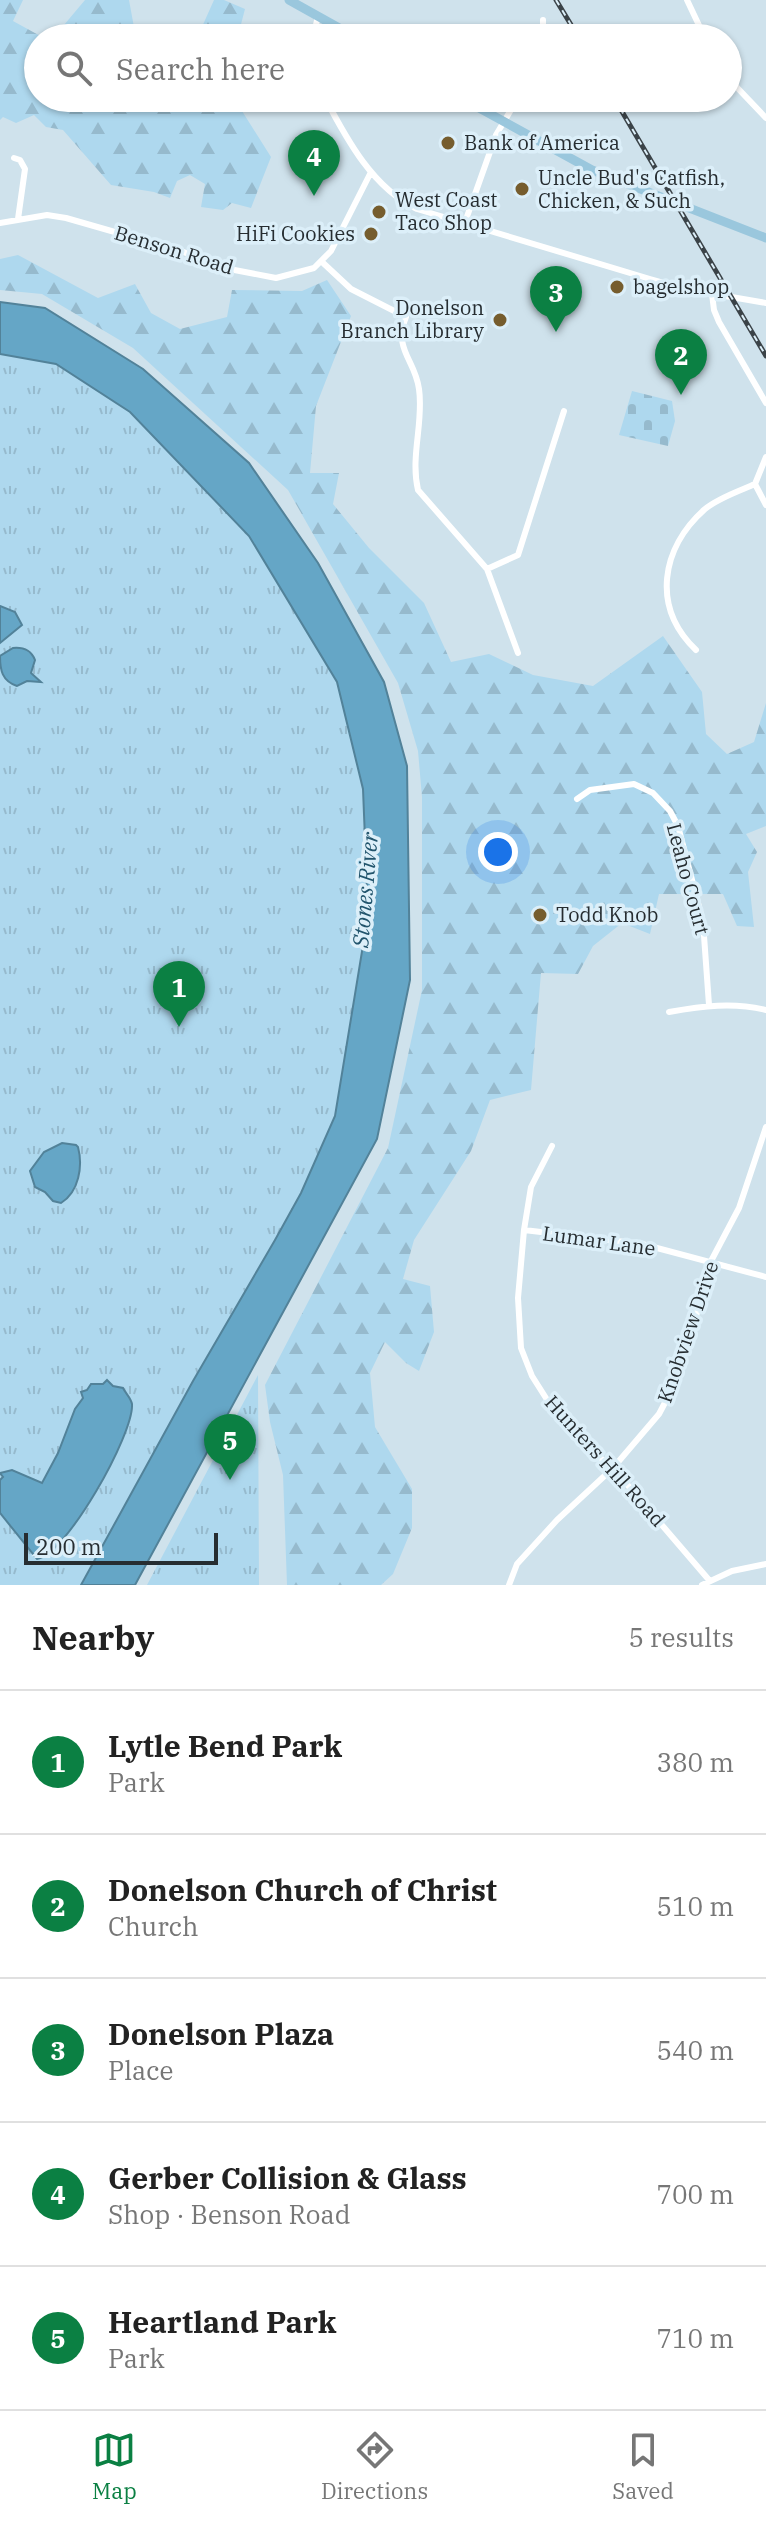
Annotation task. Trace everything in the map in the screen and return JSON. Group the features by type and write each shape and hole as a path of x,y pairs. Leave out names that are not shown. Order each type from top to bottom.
{"main road":[{"path":"289,0 332,24"},
{"path":"485,112 592,170 766,238"}],"street":[{"path":"687,0 698,24"},
{"path":"316,24 318,16"},
{"path":"742,93 766,118"},
{"path":"334,112 371,172 403,202 464,225 650,279 766,303"},
{"path":"464,225 478,180 510,112"},
{"path":"14,158 20,160 25,169 18,219"},
{"path":"371,172 338,241 321,261 351,289 406,317 400,336 418,380 420,394 414,474 418,490 487,569 518,653"},
{"name":"Benson Road","path":"0,223 47,215 66,218 181,251 224,268 276,278 314,268 321,261"},
{"path":"712,294 719,322 766,403"},
{"path":"487,569 518,555 564,411"},
{"path":"696,650 683,637 667,602 668,565 684,530 708,506 755,484 766,457"},
{"path":"755,484 766,505"},
{"name":"Leaho Court","path":"577,799 590,790 634,784 653,793 670,811 678,826 703,922 709,1005"},
{"path":"669,1012 709,1005 750,1006 766,1010"},
{"name":"Knobview Drive","path":"509,1585 517,1564 557,1520 613,1468 659,1414 669,1395 694,1324 710,1263 739,1208 766,1127"},
{"name":"Hunters Hill Road","path":"552,1146 531,1187 524,1230 518,1298 521,1348 532,1376 551,1406 582,1443 613,1468 706,1582"},
{"name":"Lumar Lane","path":"524,1230 642,1244 766,1277"},
{"path":"706,1582 732,1571 766,1564"}],"green space":[{"path":"0,0 23,0 13,21 24,27 24,112 243,112 271,157 251,208 232,203 223,210 201,207 205,184 190,175 177,181 170,198 154,192 111,185 63,130 46,127 34,115 16,123 3,117 0,120"},
{"path":"85,0 129,0 133,24 65,24"},
{"path":"214,0 224,0 245,9 241,24 203,24"},
{"path":"18,255 98,298 135,284 151,313 180,329 227,317 232,290 302,291 327,280 351,316 316,406 310,473 339,473 333,504 369,548 424,603 451,662 489,654 533,675 593,686 663,636 702,692 706,734 727,754 754,742 766,703 766,826 746,834 757,852 748,872 754,927 737,926 723,894 659,894 650,934 622,923 593,946 578,974 541,973 531,1090 490,1100 471,1151 414,1240 403,1279 430,1286 434,1332 419,1371 385,1342 370,1373 375,1427 412,1489 412,1528 393,1574 381,1585 287,1585 283,1475 265,1385 388,1148 422,990 422,797 418,751 398,683 288,490 133,348 42,294 0,290 0,259"},
{"path":"0,307 239,464 394,790 335,1116 301,1193 81,1585 0,1585"},
{"path":"632,391 672,401 675,421 668,446 619,435"},
{"path":"258,1375 259,1585 147,1585"}],"shaded area":[{"path":"0,302 45,308 143,369 249,463 318,563 384,682 407,766 410,980 377,1139 135,1585 81,1585 301,1193 335,1116 368,915 363,789 337,682 249,536 130,412 56,364 0,354"},
{"path":"0,606 15,612 22,625 0,643"},
{"path":"13,648 24,649 31,654 35,660 31,673 41,682 27,681 17,686 5,678 0,656"},
{"path":"62,1143 78,1147 80,1162 76,1185 61,1203 53,1201 35,1187 30,1171 44,1152"},
{"path":"107,1380 113,1386 123,1388 132,1404 122,1440 80,1516 49,1552 37,1559 0,1513 0,1480 3,1477 0,1473 12,1470 42,1483 75,1409 83,1398 81,1392 91,1384 103,1384"}],"railway":[{"path":"556,0 571,24"},
{"path":"622,112 766,356"}],"place":[{"name":"Bank of America","path":"448,143"},
{"name":"Uncle Bud's Catfish, Chicken, & Such","path":"522,189"},
{"name":"Gerber Collision & Glass","path":"314,196"},
{"name":"West Coast Taco Shop","path":"379,212"},
{"name":"HiFi Cookies","path":"371,234"},
{"name":"bagelshop","path":"617,287"},
{"name":"Donelson Branch Library","path":"500,320"},
{"name":"Donelson Plaza","path":"556,332"},
{"name":"Donelson Church of Christ","path":"681,395"},
{"name":"Todd Knob","path":"540,915"},
{"name":"Lytle Bend Park","path":"179,1027"},
{"name":"Heartland Park","path":"230,1480"}],"water label":[{"name":"Stones River","path":"365,890"}]}
